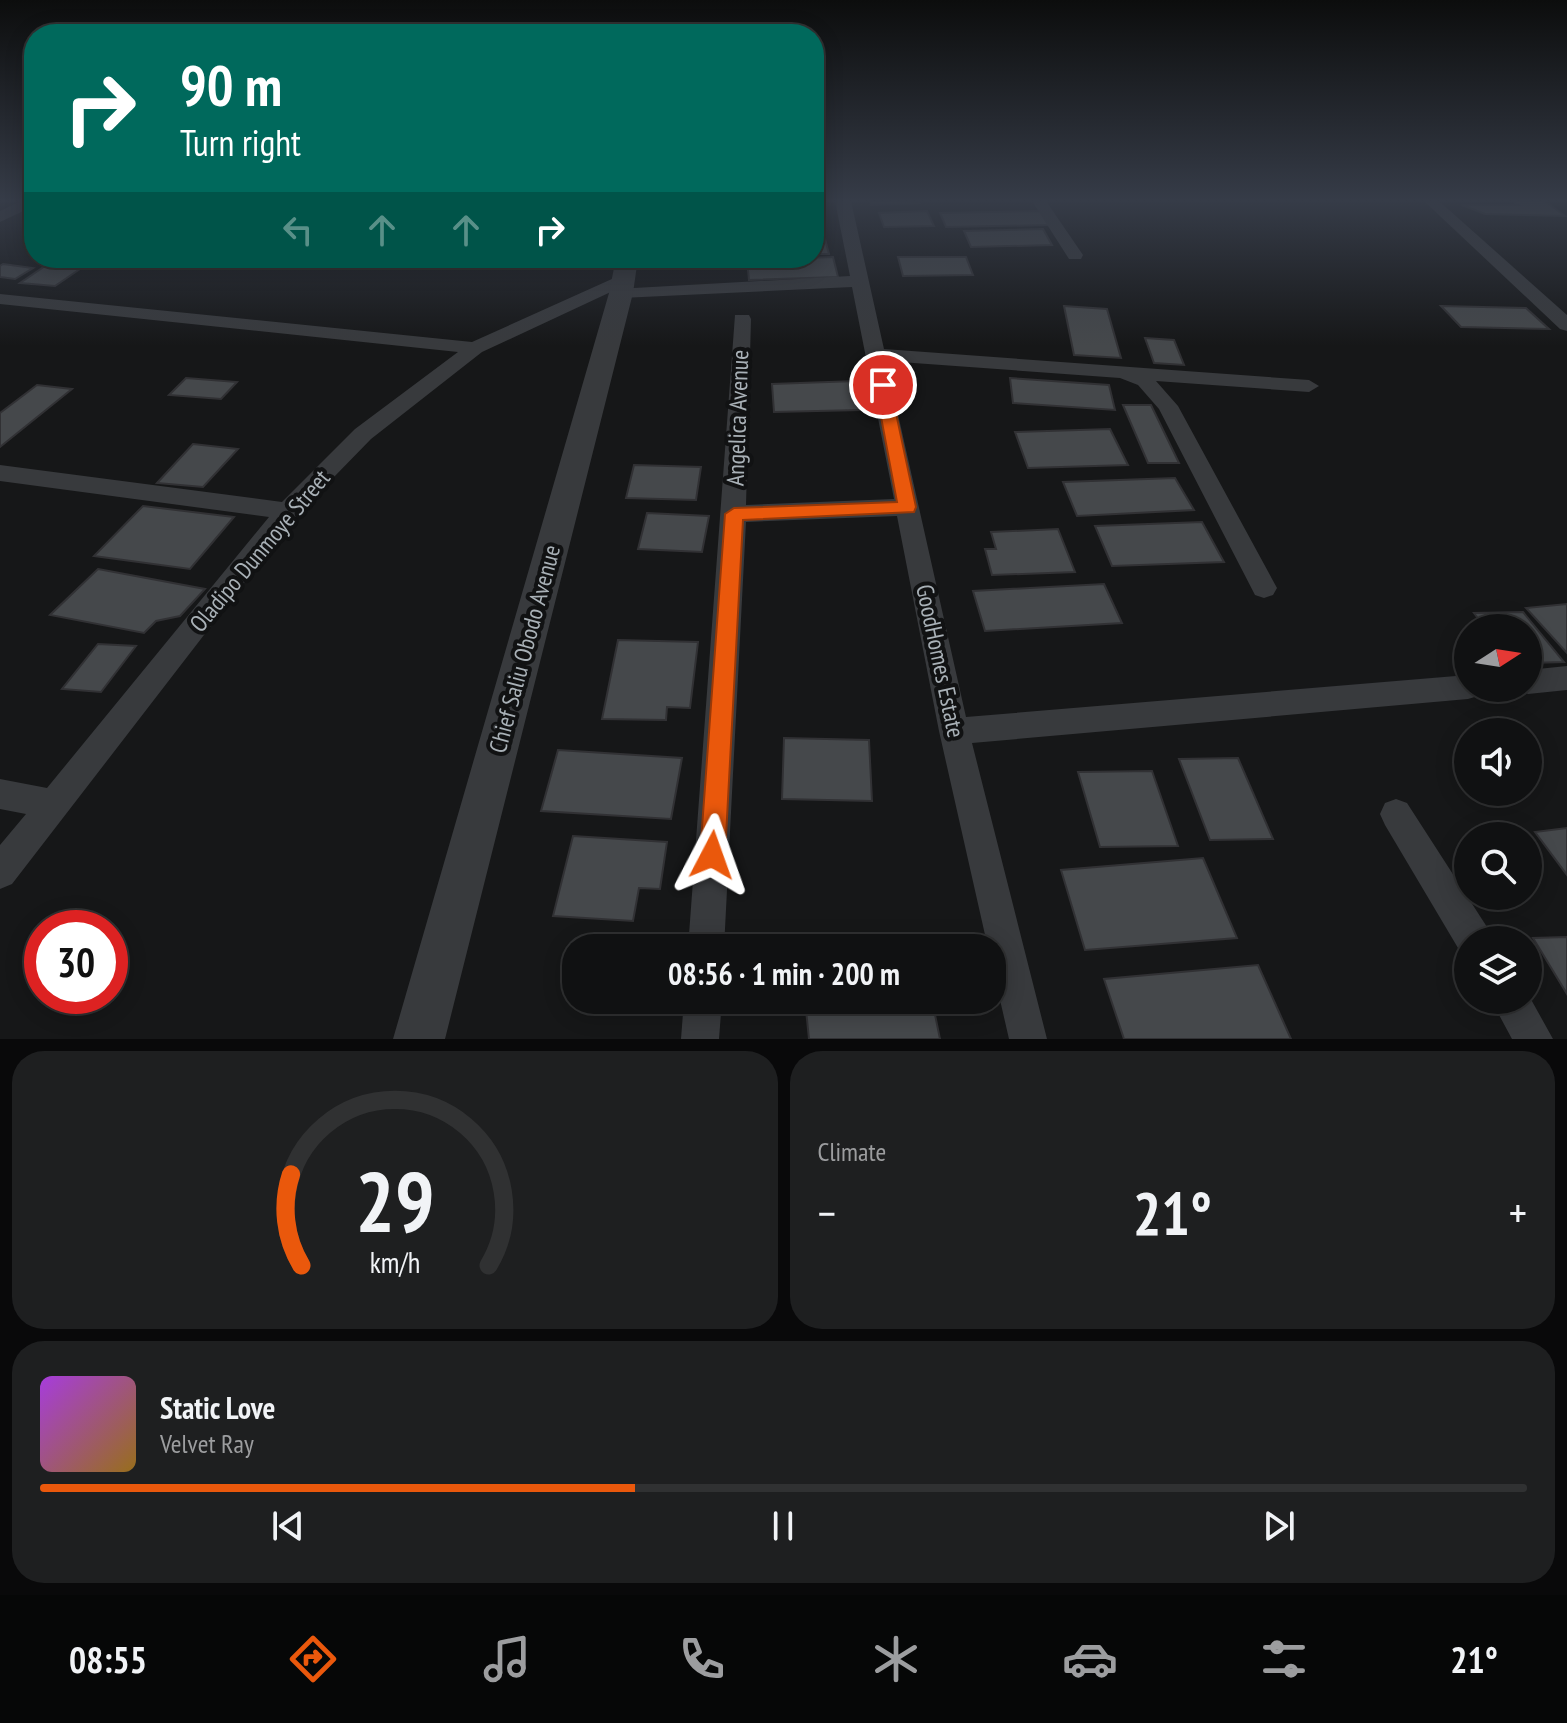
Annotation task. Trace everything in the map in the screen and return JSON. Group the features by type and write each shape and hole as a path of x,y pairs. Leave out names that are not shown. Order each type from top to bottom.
{"street":[{"name":"GoodHomes Estate","path":"855,249 954,731 1028,1039"},
{"path":"1071,249 1075,255"},
{"path":"1484,249 1567,325"},
{"path":"624,276 862,281"},
{"name":"Oladipo Dunmoye Street","path":"0,872 287,511 363,434 475,348 624,276"},
{"name":"Chief Saliu Obodo Avenue","path":"419,1039 624,276"},
{"path":"0,299 475,348"},
{"name":"Angelica Avenue","path":"707,934 734,514 742,319"},
{"path":"876,354 1309,386"},
{"path":"1124,372 1145,381 1168,406 1264,588"},
{"path":"0,473 287,511"},
{"path":"734,514 907,507"},
{"path":"1542,681 1567,678"},
{"path":"954,731 1454,688"},
{"path":"0,794 52,804"},
{"path":"1396,814 1465,926"},
{"path":"700,1039 702,1014"},
{"path":"1519,1014 1534,1039"}],"building":[{"path":"824,257 833,257 838,277 749,280 748,268 824,268"},
{"path":"898,257 966,257 973,275 903,276"},
{"path":"0,266 33,268 15,279 0,277"},
{"path":"42,268 81,268 55,286 20,283"},
{"path":"1064,306 1107,309 1121,358 1074,355"},
{"path":"1441,306 1526,308 1549,329 1461,327"},
{"path":"1145,338 1174,340 1184,365 1154,363"},
{"path":"186,378 237,382 221,399 169,395"},
{"path":"1010,378 1109,385 1115,410 1013,403"},
{"path":"856,381 861,410 774,412 772,384"},
{"path":"37,385 72,389 0,447 0,413"},
{"path":"1123,405 1151,405 1179,463 1148,463"},
{"path":"1110,429 1128,465 1028,468 1015,432"},
{"path":"193,444 238,449 203,487 157,483"},
{"path":"634,465 701,467 696,500 626,498"},
{"path":"1175,478 1194,510 1077,516 1063,482"},
{"path":"143,506 234,517 190,569 94,556"},
{"path":"647,513 709,516 702,552 638,549"},
{"path":"1202,522 1224,562 1112,566 1095,526"},
{"path":"1058,529 1075,572 992,575 985,549 996,549 991,532"},
{"path":"98,569 205,589 180,616 156,621 144,633 50,615"},
{"path":"1104,584 1122,623 985,631 973,591"},
{"path":"1567,604 1567,653 1542,626 1542,614 1531,614 1526,608"},
{"path":"1523,612 1525,614 1474,613"},
{"path":"1542,635 1564,662 1542,663"},
{"path":"618,640 698,642 690,708 667,707 666,720 602,719"},
{"path":"98,644 136,646 101,692 62,689"},
{"path":"784,738 869,740 872,801 782,799"},
{"path":"558,750 682,758 671,819 541,811"},
{"path":"1238,758 1273,839 1210,840 1179,759"},
{"path":"1152,771 1178,846 1100,847 1078,772"},
{"path":"1567,828 1567,875 1542,841 1542,831"},
{"path":"573,836 667,842 660,889 639,888 633,921 553,916"},
{"path":"1203,858 1237,938 1085,950 1061,870"},
{"path":"1567,937 1567,994 1542,953 1542,938"},
{"path":"1258,965 1291,1039 1124,1039 1104,979"},
{"path":"806,1014 935,1014 940,1039 809,1039"}],"route":[{"path":"712,855 734,514 907,507 883,385"}]}
